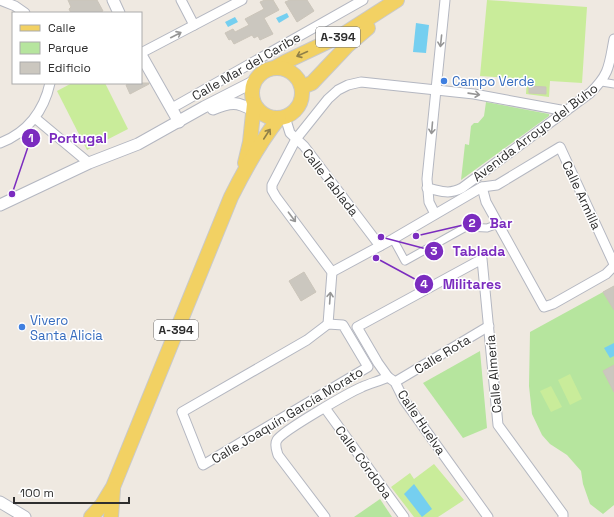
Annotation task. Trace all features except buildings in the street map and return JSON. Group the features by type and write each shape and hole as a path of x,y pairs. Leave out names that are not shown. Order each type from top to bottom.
{"main road":[{"name":"A-394","path":"242,175 250,142 255,108 252,93 254,81 263,72 344,34 397,0"},
{"name":"A-394","path":"91,517 102,505 113,487 193,287 231,196 242,175 267,134 282,117 294,112 299,105 302,97 302,88 312,83 347,46 386,12 405,0"},
{"path":"276,67 283,68 295,75 302,88"},
{"path":"255,108 267,116 282,117"},
{"name":"A-394","path":"111,517 113,487"}],"street":[{"path":"0,0 15,6 24,12"},
{"path":"113,0 119,12"},
{"path":"181,0 194,25"},
{"path":"142,53 242,0"},
{"name":"Calle Mar del Caribe","path":"172,108 363,0"},
{"path":"435,214 429,202 427,179 445,0"},
{"name":"Avenida Arroyo del Búho","path":"427,188 447,193 462,188 590,93 602,82 608,70 614,40"},
{"path":"142,56 172,108 182,121"},
{"path":"0,204 89,163 138,144 254,81"},
{"path":"328,324 332,272 276,197 272,190 272,185 296,139 333,93 348,85 361,82 474,94 566,111"},
{"path":"602,82 614,84"},
{"path":"0,143 20,133 35,118 46,97 50,84"},
{"path":"182,121 222,105 233,103 255,108"},
{"name":"Calle Tablada","path":"282,117 290,133 304,146 380,246"},
{"path":"35,118 89,163"},
{"name":"Calle Armilla","path":"482,187 497,185 560,147 614,265"},
{"path":"332,272 393,239 482,187 486,202 544,307 553,304 606,274 614,265"},
{"path":"393,239 405,261 466,227 487,228 498,224"},
{"name":"Calle Almería","path":"357,327 482,259 498,425 563,514 563,517"},
{"name":"Calle Joaquín García Morato","path":"328,324 343,325 368,367 203,465 182,412 307,340 328,324"},
{"name":"Calle Rota","path":"325,517 278,455 276,441 282,434 361,387 392,380 489,326"},
{"name":"Calle Huelva","path":"357,327 404,400 488,517"},
{"name":"Calle Córdoba","path":"325,408 404,517"},
{"path":"0,502 20,516"}],"green space":[{"path":"487,0 587,7 582,83 550,81 549,97 526,94 527,79 480,76"},
{"path":"70,84 106,84 128,129 87,150 57,91"},
{"path":"486,102 549,114 549,116 461,180 465,144 469,145 471,126 474,123 478,123 484,116"},
{"path":"614,286 614,505 603,514 590,504 583,484 581,471 567,455 550,444 542,435 532,414 529,386 530,332"},
{"path":"480,351 487,428 463,438 423,383"},
{"path":"570,374 582,399 570,405 558,380"},
{"path":"551,386 562,407 551,412 540,391"},
{"path":"434,464 464,500 438,517 414,517 391,487 410,473 414,479"},
{"path":"380,499 392,517 354,517"}],"water":[{"path":"287,13 289,17 279,23 276,18"},
{"path":"235,17 238,22 228,27 225,22"},
{"path":"416,23 429,25 426,53 413,52"},
{"path":"614,343 614,356 610,358 604,348"},
{"path":"414,484 432,509 422,517 404,494"}],"place":[{"name":"Campo Verde","path":"444,81"},
{"name":"Portugal","path":"12,194"},
{"name":"Bar","path":"416,236"},
{"name":"Tablada","path":"381,237"},
{"name":"Militares","path":"376,258"},
{"name":"Vivero Santa Alicia","path":"22,327"}]}
